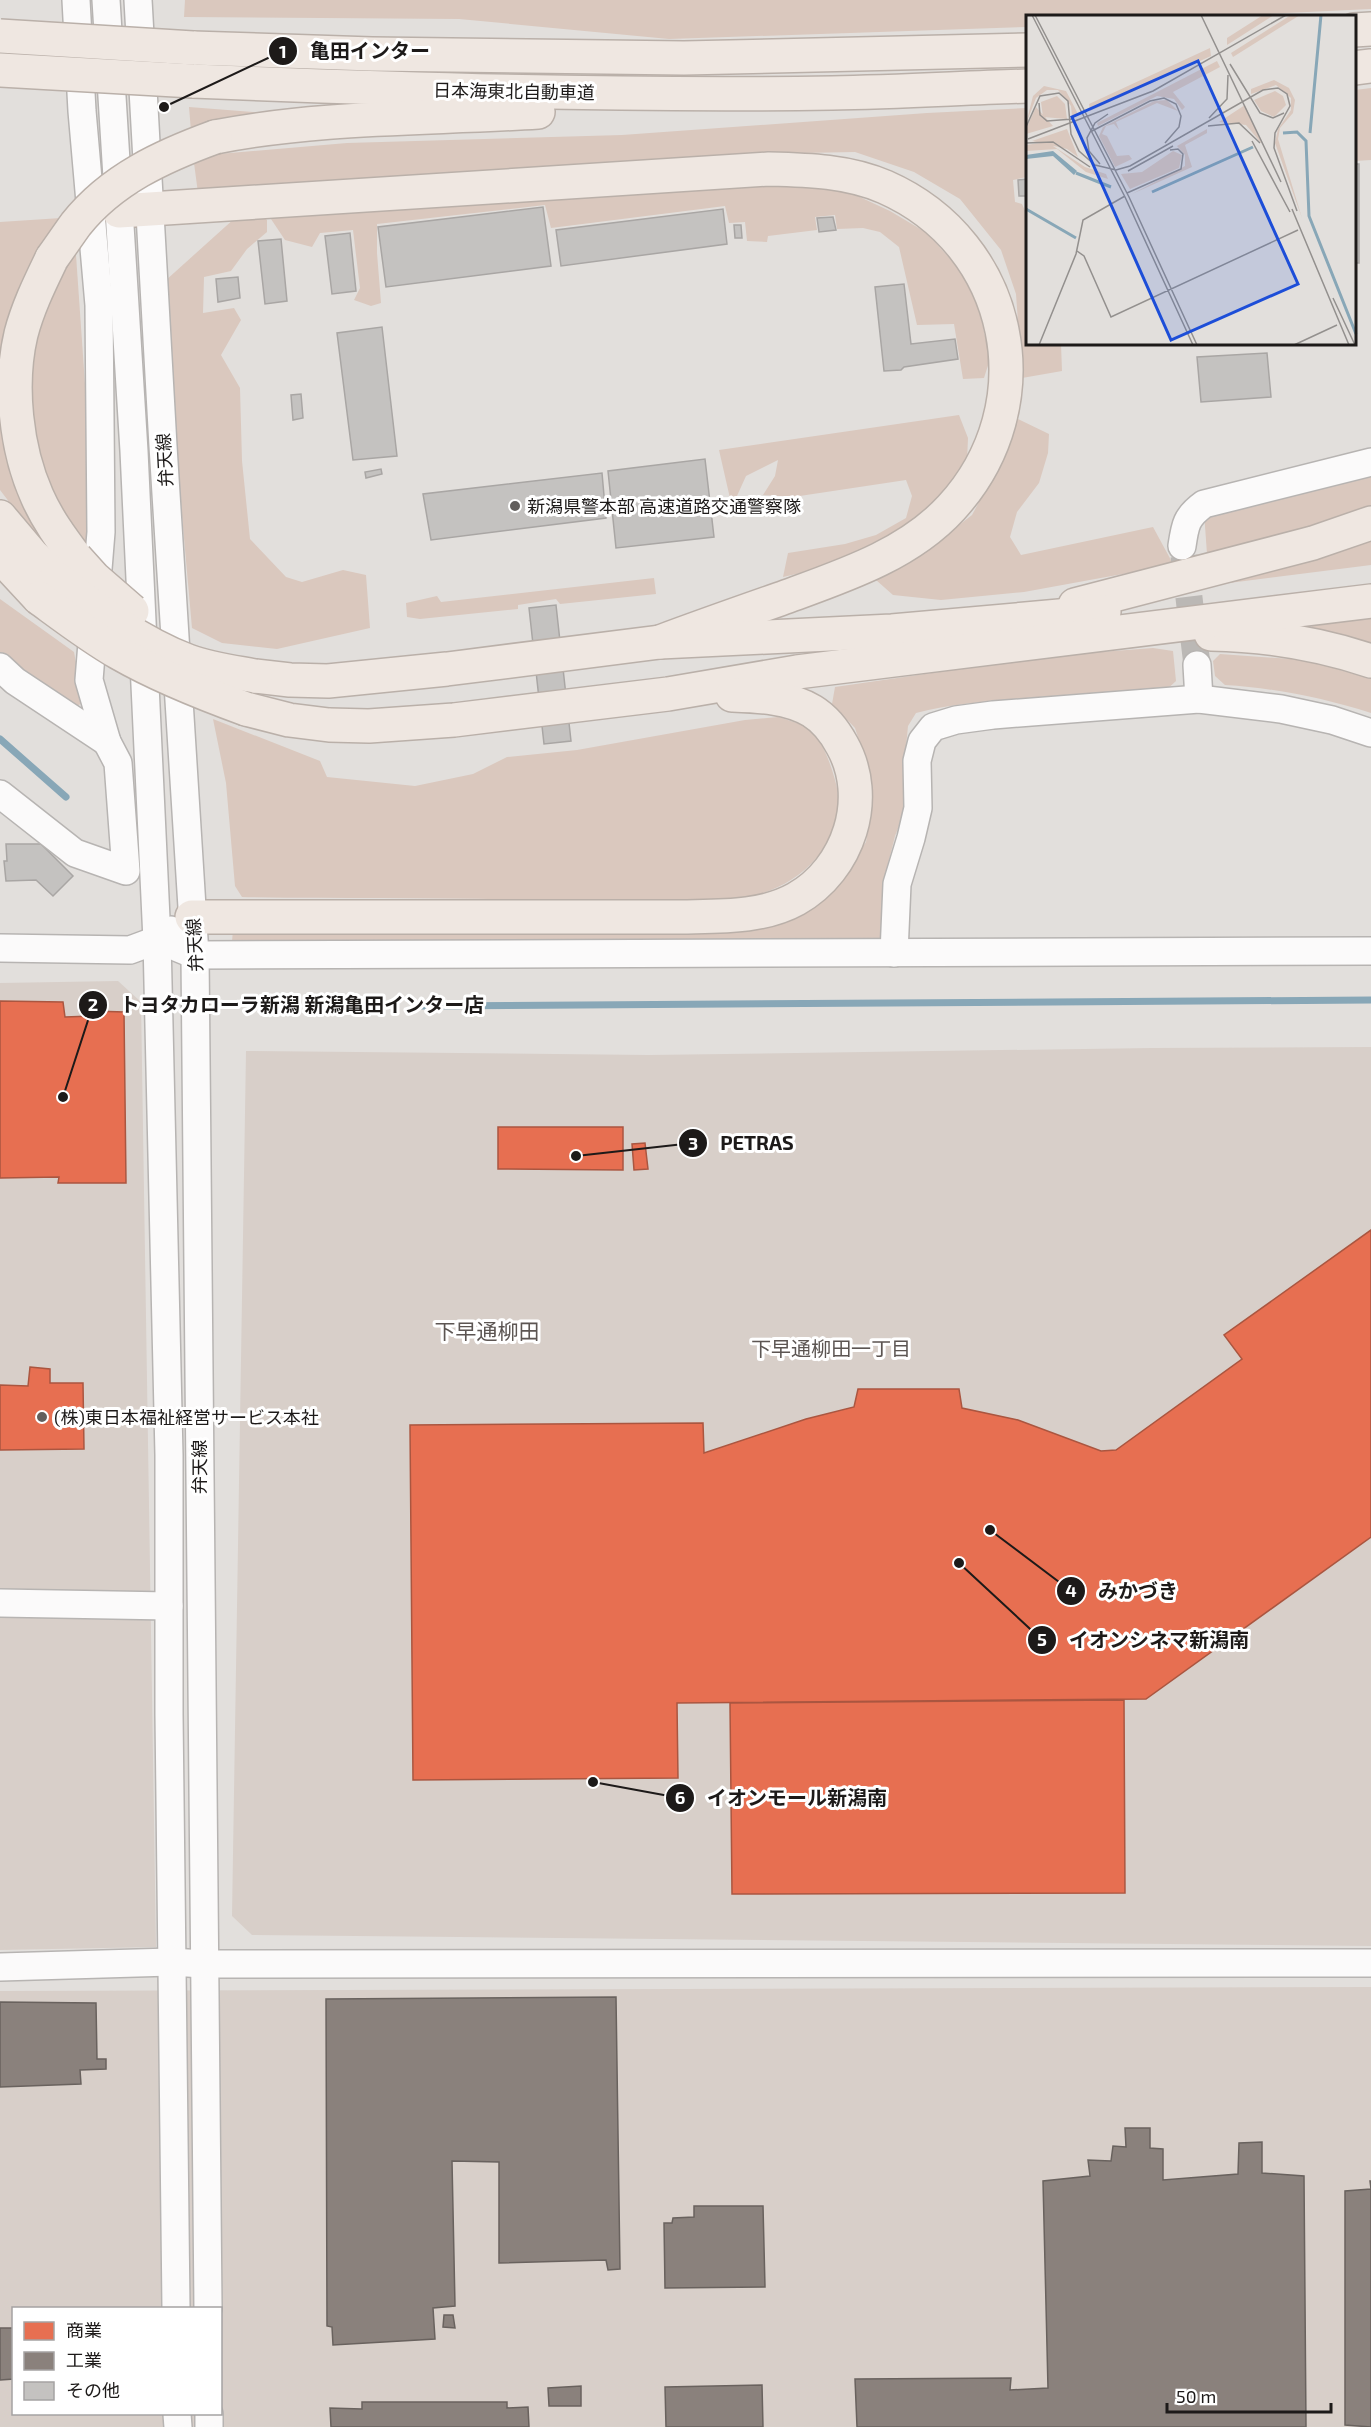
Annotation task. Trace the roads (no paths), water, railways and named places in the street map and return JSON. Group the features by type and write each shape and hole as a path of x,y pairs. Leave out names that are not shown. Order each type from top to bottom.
{"highway":[{"path":"0,23 193,41"},
{"path":"1356,30 1371,29"},
{"path":"0,36 193,41"},
{"name":"日本海東北自動車道","path":"193,41 541,57 829,56 1026,50"},
{"path":"1356,68 1371,66"},
{"name":"日本海東北自動車道","path":"0,70 193,81 540,92 834,93 1026,86"},
{"path":"834,93 266,127 215,137 178,151 140,170 106,194 77,223 52,258 34,295 21,334 16,374 18,418 24,456 37,495 55,529 57,578 78,627 118,653 170,679 246,709 289,720 328,725 369,726 454,720 668,694 796,672 1371,601"},
{"path":"134,209 710,172 791,170 850,175 884,187 914,202 942,223 966,248 985,278 998,309 1005,341 1007,371 1005,401 997,431 969,485 951,508 930,528 902,547 863,567 660,642"},
{"path":"0,517 32,555 57,578 116,623 153,644 188,661 255,676 290,680 328,681 447,669 660,642 892,631 1007,622 1254,597 1371,582"},
{"path":"1007,622 1303,546 1371,523"},
{"path":"0,556 57,578"},
{"path":"0,562 57,578"},
{"path":"1081,637 1220,634 1308,645 1344,652 1371,662"},
{"path":"192,916 715,916 752,913 776,908 797,898 817,884 832,868 843,849 855,811 854,772 838,736 812,711 776,698 668,694"}],"street":[{"path":"0,794 75,854 126,871 118,763 107,742 89,680 101,531 99,305 82,111 76,0"},
{"name":"弁天線","path":"106,0 134,209 195,955 208,2307"},
{"name":"弁天線","path":"138,0 134,209 134,451 157,940 169,1455 171,1962 176,2307"},
{"path":"1182,546 1184,528 1191,513 1204,504 1371,462"},
{"path":"1197,665 1199,699"},
{"path":"0,667 15,681 107,742"},
{"path":"894,952 897,884 918,808 917,761 922,741 933,727 956,720 993,715 1199,699 1281,709 1332,720 1371,733"},
{"path":"0,948 130,950 157,940 192,916"},
{"path":"157,940 195,955 1371,951"},
{"path":"0,1603 169,1606"},
{"path":"0,1967 171,1962 204,1964 1371,1963"}],"waterway":[{"path":"0,739 66,797"},
{"path":"418,1006 1371,1000"}],"tunnel":[{"path":"1184,556 1197,665"}],"place":[{"name":"亀田インター","path":"164,107"},
{"name":"新潟県警本部 高速道路交通警察隊","path":"515,506"},
{"name":"トヨタカローラ新潟 新潟亀田インター店","path":"63,1097"},
{"name":"PETRAS","path":"576,1156"},
{"name":"(株)東日本福祉経営サービス本社","path":"42,1417"},
{"name":"みかづき","path":"990,1530"},
{"name":"イオンシネマ新潟南","path":"959,1563"},
{"name":"イオンモール新潟南","path":"593,1782"}],"district":[{"name":"下早通柳田","path":"487,1330"},
{"name":"下早通柳田一丁目","path":"831,1348"}]}
